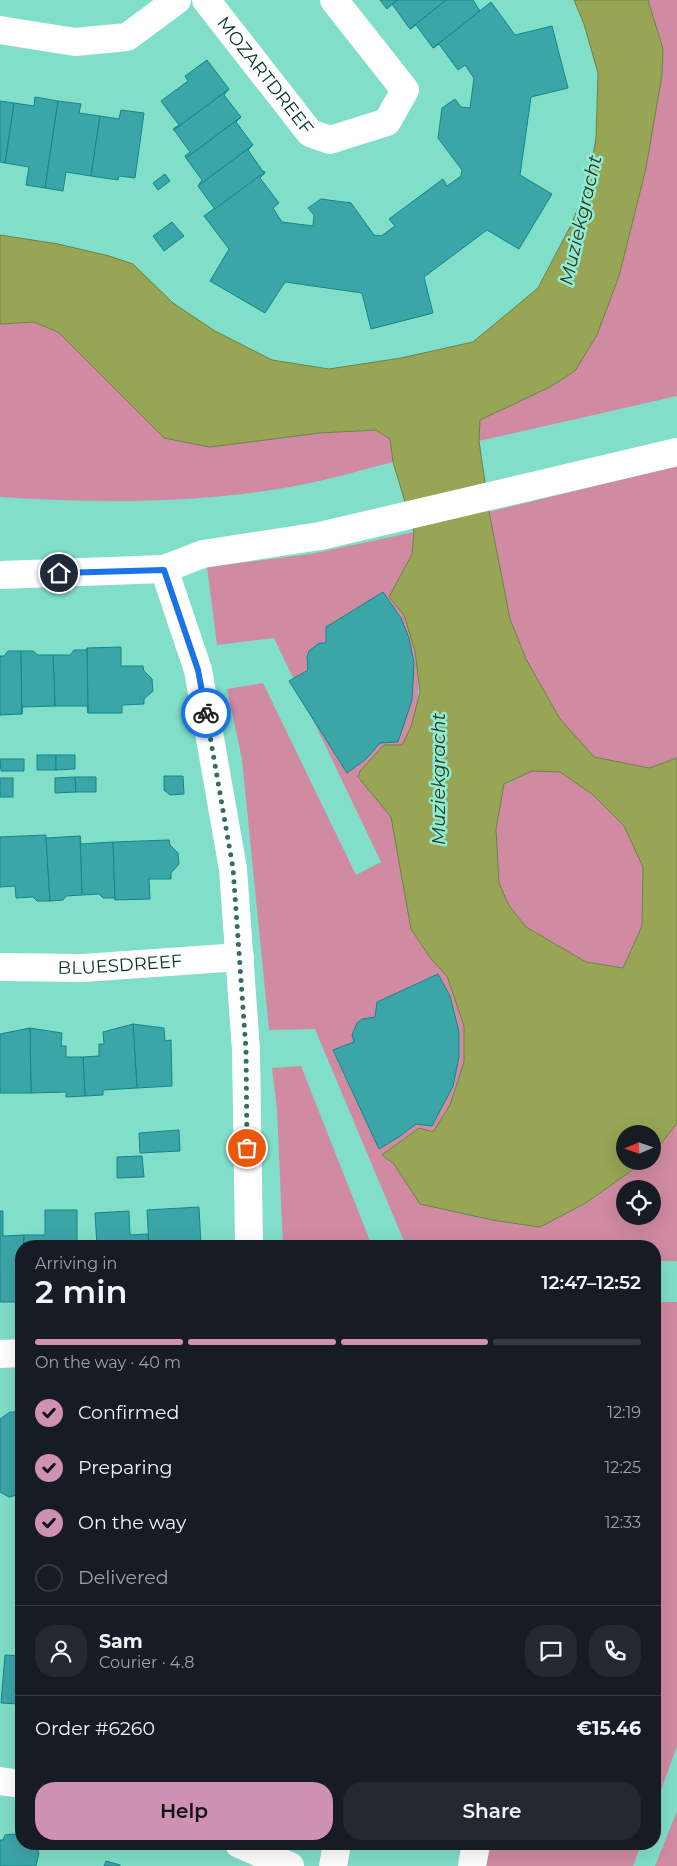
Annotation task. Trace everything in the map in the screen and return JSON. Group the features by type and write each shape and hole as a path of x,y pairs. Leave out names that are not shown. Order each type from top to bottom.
{"street":[{"path":"0,30 75,42 126,37 177,0"},
{"name":"MOZARTDREEF","path":"206,0 310,133 330,140 387,122 405,90 334,0"},
{"path":"0,575 164,570 203,554 320,536 501,495 677,452"},
{"path":"164,570 198,670 233,868 246,1050 249,1240"},
{"name":"BLUESDREEF","path":"0,967 83,968 240,958"},
{"path":"0,1354 15,1353"},
{"path":"0,1781 15,1783"},
{"path":"253,1850 290,1866"},
{"path":"333,1866 336,1850"},
{"path":"472,1866 475,1850"}],"shaded area":[{"path":"648,0 677,0 677,396 479,441 480,420 550,387 619,276 646,168 662,75 663,49"},
{"path":"34,322 58,332 164,438 376,430 390,438 393,462 293,487 243,494 139,501 0,497 0,324"},
{"path":"677,466 677,758 649,768 593,757 560,719 526,659 510,619 489,512"},
{"path":"414,532 412,554 389,597 404,615 414,644 418,682 415,718 410,733 402,745 358,777 391,817 411,929 431,959 447,976 464,1026 464,1062 450,1105 433,1132 382,1155 394,1164 420,1204 540,1227 587,1203 616,1182 616,1225 661,1225 661,1180 619,1180 633,1170 661,1170 661,1144 677,1123 677,1261 661,1261 661,1240 403,1240 315,1029 269,1030 242,759 227,689 263,683 356,875 381,862 274,638 217,645 207,567 311,554"},
{"path":"532,770 561,772 592,794 624,826 643,867 642,926 623,968 586,962 526,927 508,904 499,883 496,829 504,785"},
{"path":"301,1066 370,1240 283,1240 277,1110 272,1068"},
{"path":"661,1302 677,1302 677,1746 661,1790"},
{"path":"677,1811 677,1866 655,1866"},
{"path":"490,1850 639,1850 633,1866 486,1866"}],"water":[{"name":"Muziekgracht","path":"574,0 648,0 663,49 662,75 646,168 619,276 597,335 575,371 550,387 480,420 479,441 490,517 510,619 526,659 560,719 594,757 649,768 677,758 677,1123 661,1144 661,1125 616,1125 616,1170 632,1170 586,1203 540,1227 492,1220 420,1204 394,1164 382,1155 419,1128 433,1132 450,1105 464,1062 464,1026 447,976 431,959 411,929 391,817 358,777 360,771 384,745 402,745 411,727 420,692 415,651 404,615 389,597 412,554 414,532 393,462 390,439 376,430 320,433 210,447 164,438 58,332 34,322 0,324 0,235 58,244 109,256 133,264 173,303 215,331 272,360 329,369 401,358 473,342 538,288 571,225 588,184 596,138 598,73 584,24","holes":["532,771 560,772 592,794 624,826 643,867 642,926 623,968 586,962 526,927 508,904 499,883 496,829 504,784"]}],"building":[{"path":"380,0 397,0 387,9"},
{"path":"397,0 446,0 410,29 392,4"},
{"path":"446,0 473,0 480,11 433,48 416,25 410,29"},
{"path":"491,2 515,35 552,26 568,88 531,97 520,175 552,194 519,249 487,230 424,277 433,313 371,329 362,293 285,282 265,313 210,281 229,249 204,216 264,171 265,173 260,178 279,203 273,208 282,222 313,226 314,215 308,208 321,199 351,203 374,235 381,236 395,226 389,219 443,179 447,186 461,176 462,170 438,138 442,108 455,99 461,107 470,108 474,78 465,65 458,70 439,44 433,48"},
{"path":"207,60 229,89 174,130 179,125 161,101 188,81 185,76"},
{"path":"229,89 224,95 241,117 186,158 185,156 190,152 174,130"},
{"path":"35,97 58,101 45,188 26,185 29,167 5,163 14,103 34,106"},
{"path":"0,101 14,103 5,163 0,162"},
{"path":"58,101 81,104 79,113 100,116 91,176 66,172 63,191 45,188"},
{"path":"121,110 144,113 135,178 119,176 118,180 91,176 100,116 119,119"},
{"path":"241,117 236,122 253,145 198,186 202,180 186,158"},
{"path":"253,145 248,150 264,173 215,209 198,186"},
{"path":"165,174 170,181 158,190 153,183"},
{"path":"172,222 184,236 164,251 153,236"},
{"path":"383,592 401,618 409,638 414,663 412,700 398,742 380,743 366,759 347,773 289,681 308,670 307,657 309,651 319,643 326,643 326,627"},
{"path":"121,647 121,666 143,666 144,671 152,679 153,691 144,699 144,704 122,705 122,713 88,713 87,648"},
{"path":"87,648 88,713 87,706 55,706 53,655 70,655 74,650 86,650"},
{"path":"8,651 21,651 22,714 0,715 0,656 4,656"},
{"path":"21,651 33,651 38,655 53,655 55,706 22,707 22,714"},
{"path":"37,755 56,755 56,770 37,770"},
{"path":"56,755 75,755 75,769 56,770"},
{"path":"0,759 24,759 24,771 1,771"},
{"path":"164,776 183,776 184,794 170,795 164,790"},
{"path":"75,777 76,792 55,793 55,778"},
{"path":"75,777 96,777 96,792 76,792"},
{"path":"0,778 13,778 13,797 0,797"},
{"path":"46,835 50,901 37,901 33,897 16,898 15,886 0,887 0,837"},
{"path":"80,836 81,844 113,842 115,898 103,898 99,894 82,895"},
{"path":"80,836 82,895 66,896 63,900 50,901 46,838"},
{"path":"169,840 170,845 178,853 179,864 171,873 171,879 149,879 150,899 115,900 113,842"},
{"path":"438,974 450,996 459,1032 459,1057 453,1086 432,1126 416,1124 379,1149 333,1050 354,1042 352,1035 357,1023 362,1019 375,1017 377,1002"},
{"path":"133,1024 164,1028 165,1041 171,1040 172,1086 137,1088"},
{"path":"133,1024 137,1088 103,1090 103,1095 85,1096 83,1057 99,1056 99,1044 104,1044 103,1032"},
{"path":"30,1028 62,1033 61,1046 66,1046 66,1057 83,1057 85,1096 66,1097 66,1092 31,1093"},
{"path":"30,1028 31,1093 0,1093 0,1034"},
{"path":"179,1130 180,1151 140,1153 139,1133"},
{"path":"142,1156 144,1177 117,1178 117,1157"},
{"path":"199,1207 201,1240 149,1240 147,1210"},
{"path":"45,1210 77,1210 77,1240 24,1240 24,1235 45,1235"},
{"path":"0,1211 3,1211 3,1236 24,1235 24,1240 15,1240 15,1302 0,1302"},
{"path":"129,1211 130,1235 148,1234 148,1240 97,1240 95,1213"},
{"path":"10,1412 15,1412 15,1496 9,1497 0,1492 0,1419"},
{"path":"5,1655 15,1656 15,1704 1,1703"},
{"path":"5,1835 15,1835 15,1850 38,1850 39,1853 36,1866 0,1866 0,1840 3,1840"},
{"path":"106,1861 120,1865 120,1866 104,1866"}],"way so far":[{"path":"206,713 233,868 246,1050 247,1148"}],"route":[{"path":"59,573 164,570 198,670 206,713"}]}
